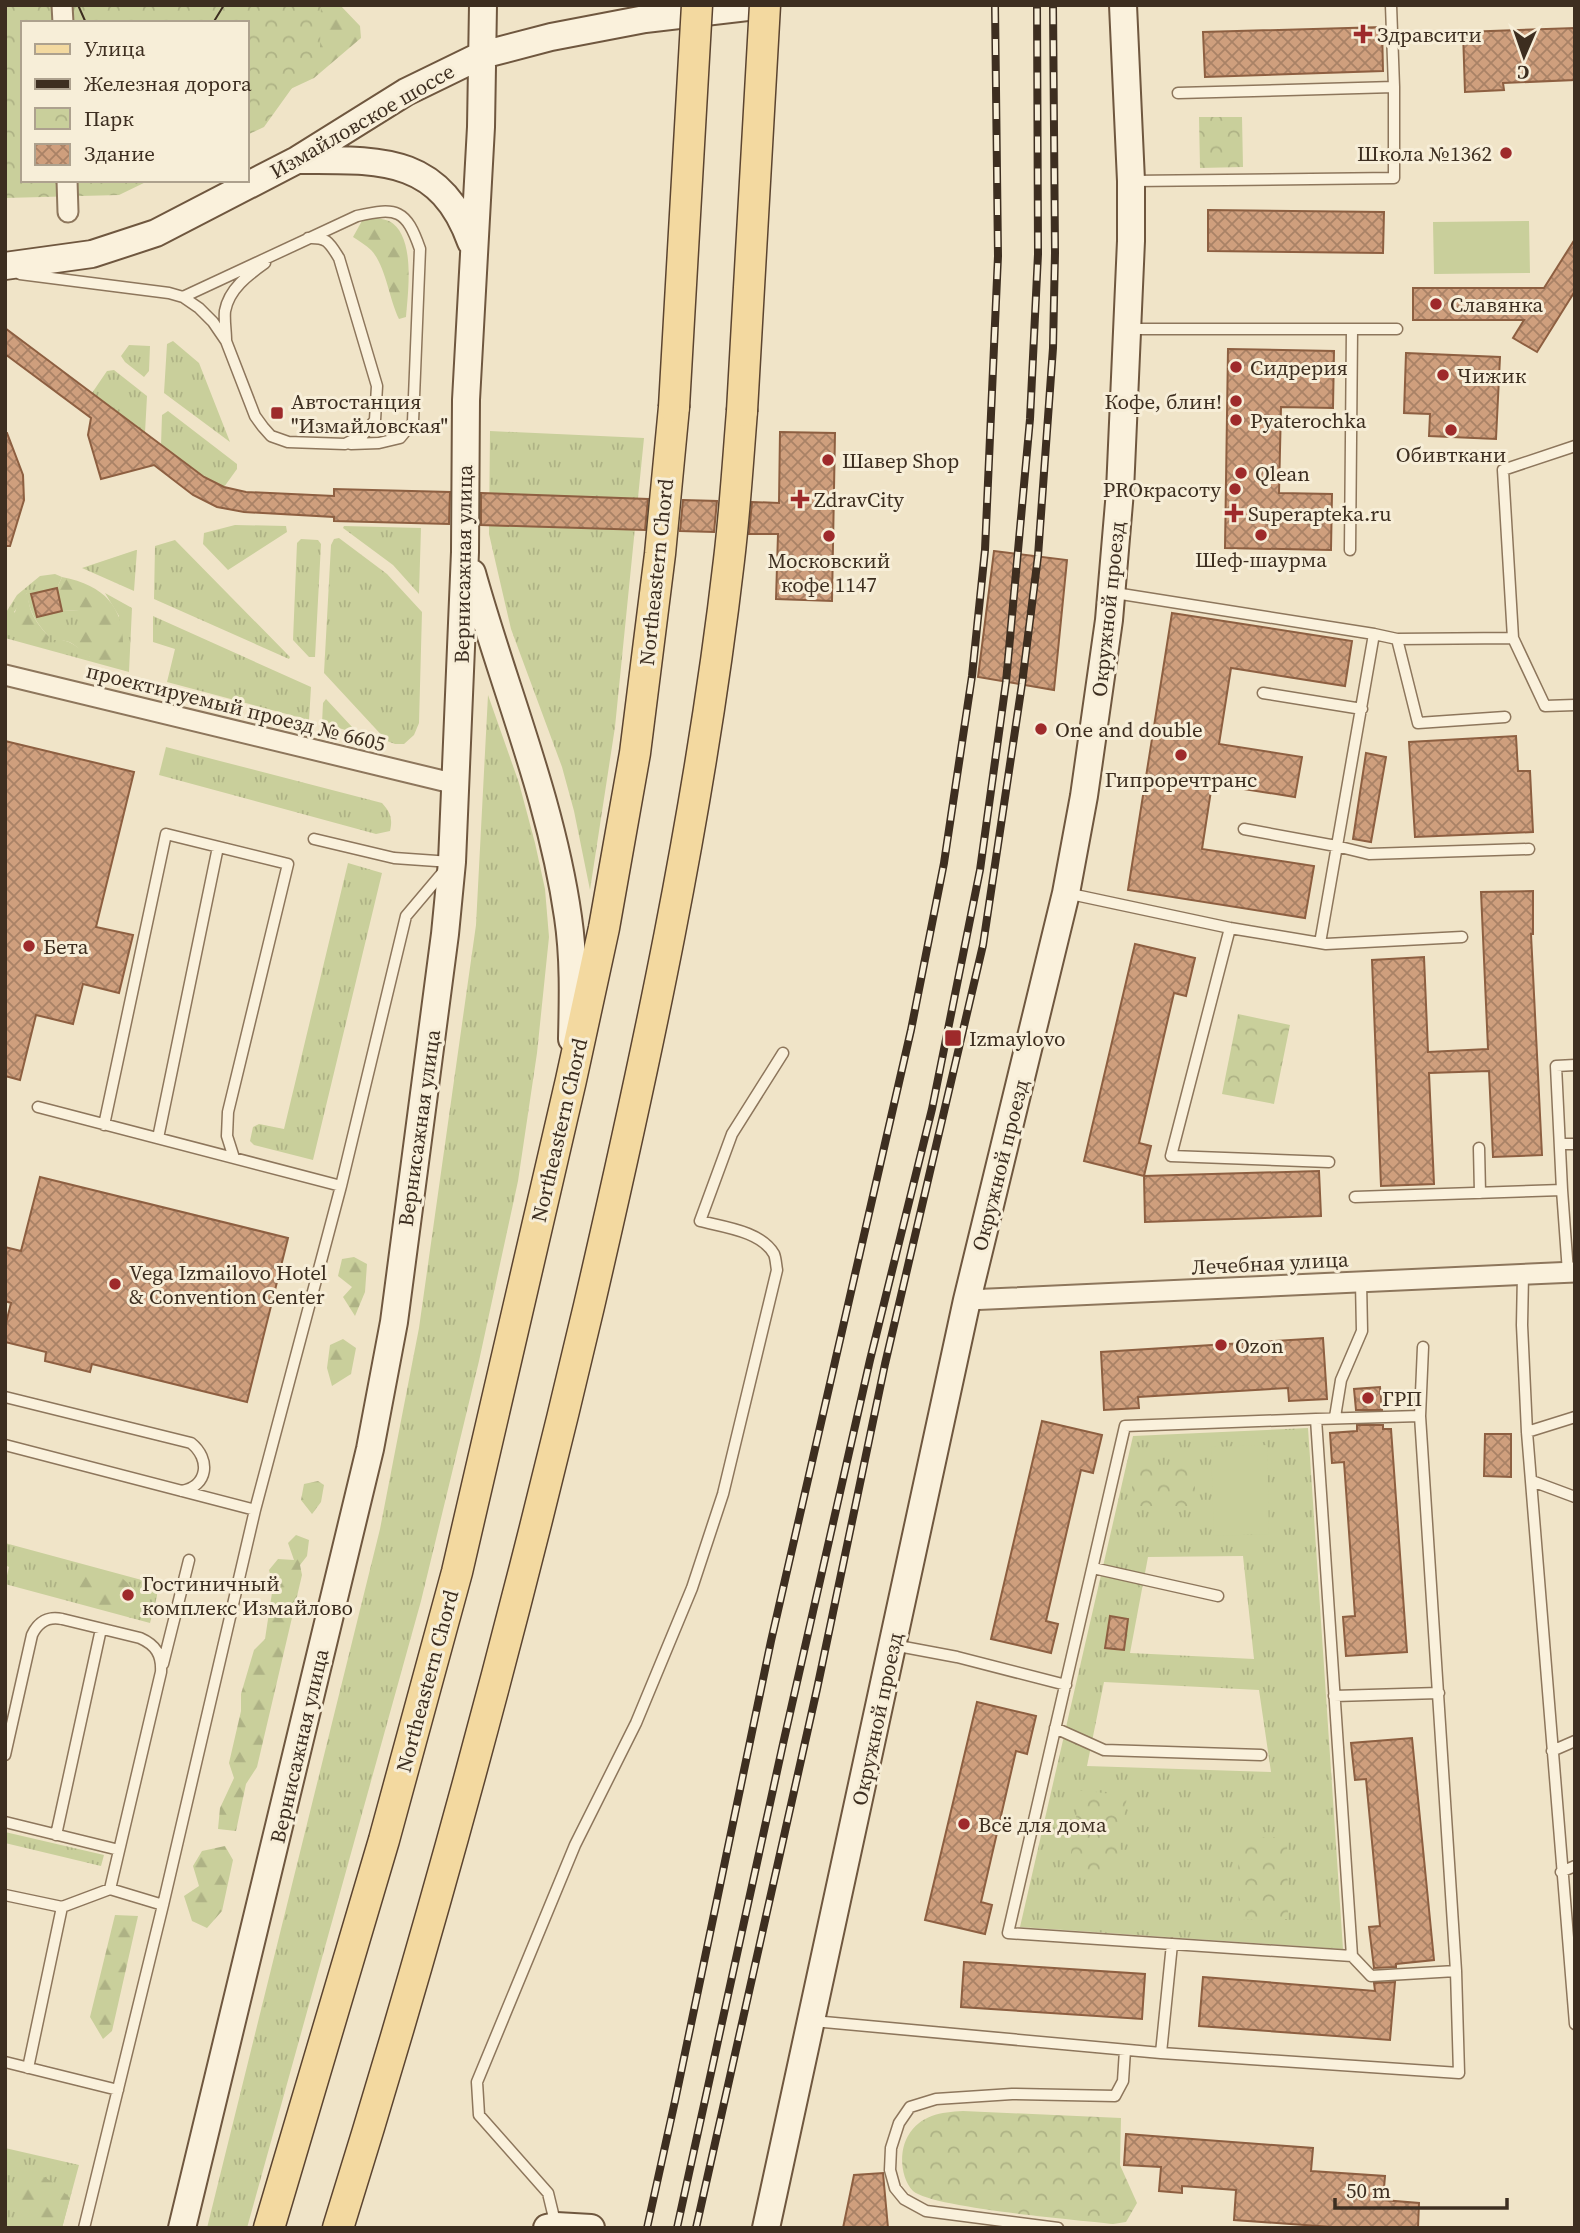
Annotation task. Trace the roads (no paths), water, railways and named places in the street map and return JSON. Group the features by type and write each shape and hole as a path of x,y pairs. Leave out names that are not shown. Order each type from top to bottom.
{"main road":[{"name":"Northeastern Chord","path":"270,2228 384,1840 457,1572 604,928 635,753 660,554 674,407 697,5"},
{"path":"338,2228 379,2096 517,1601 621,1168 668,936 701,757 729,559 742,411 766,5"}],"street":[{"name":"Вернисажная улица","path":"183,2228 370,1449 394,1322 452,862 465,552 466,400 481,127 483,5"},
{"name":"Измайловское шоссе","path":"5,266 92,254 143,238 297,160 407,92 482,55 645,12 766,5"},
{"name":"Окружной проезд","path":"765,2228 967,1300 1066,893 1098,706 1112,592 1120,491 1127,329 1131,181 1123,5"},
{"path":"297,160 369,160 410,170 428,180 448,197 463,218 474,249"},
{"path":"67,182 68,212"},
{"path":"465,552 536,775 555,846 568,918 573,981 571,1080"},
{"name":"проектируемый проезд № 6605","path":"5,674 456,784"},
{"name":"Лечебная улица","path":"967,1300 1572,1272"},
{"path":"552,2227 591,2228"}],"lane":[{"path":"1131,181 1394,178 1391,5"},
{"path":"1178,93 1394,87"},
{"path":"5,272 169,292 183,297 213,322 226,341 256,416 271,436 288,442 379,443 400,438 413,422 420,249 412,225 396,212 379,211 357,216 183,297"},
{"path":"308,238 320,238 330,243 338,258 377,386 375,420 363,435 345,444"},
{"path":"226,341 225,311 233,290 249,274 290,247"},
{"path":"1127,329 1397,329"},
{"path":"1350,550 1352,329"},
{"path":"1575,446 1503,470 1513,638 1545,706 1575,705"},
{"path":"1112,592 1396,639 1513,638"},
{"path":"1320,943 1374,634"},
{"path":"1396,639 1418,723 1505,717"},
{"path":"1264,693 1362,709"},
{"path":"1244,829 1369,854 1529,849"},
{"path":"104,1125 166,834 288,864 228,1112 228,1136 234,1158"},
{"path":"314,839 394,858 452,862"},
{"path":"158,1138 218,847"},
{"path":"84,2228 255,1510 341,1186 406,916 452,862"},
{"path":"1066,893 1230,928 1326,944 1462,937"},
{"path":"1230,928 1171,1156 1329,1162"},
{"path":"552,2227 548,2193 479,2115 477,2082 575,1845 636,1723 692,1588 723,1494 777,1270 775,1255 766,1245 743,1231 700,1221 732,1134 783,1053"},
{"path":"1572,1272 1562,1190 1556,1066 1575,1065"},
{"path":"38,1107 341,1186"},
{"path":"1560,1144 1575,1144"},
{"path":"1479,1148 1480,1193"},
{"path":"1355,1197 1562,1190"},
{"path":"1523,1274 1522,1325 1527,1432 1575,2024"},
{"path":"1335,1417 1341,1380 1363,1331 1361,1282"},
{"path":"811,2021 1161,2053 1458,2073 1456,1971 1420,1416 1423,1347"},
{"path":"5,1397 191,1444 203,1456 204,1472 195,1486 181,1491"},
{"path":"1352,1956 1008,1933 1125,1426 1420,1416"},
{"path":"1527,1432 1575,1417"},
{"path":"1316,1419 1352,1956 1371,1976 1456,1971"},
{"path":"5,1445 255,1510"},
{"path":"1532,1481 1575,1497"},
{"path":"110,1889 189,1560"},
{"path":"1093,1568 1219,1596"},
{"path":"5,1755 32,1635 46,1620 58,1618 149,1642 160,1657 161,1672"},
{"path":"56,1835 102,1629"},
{"path":"892,1645 957,1657 1066,1685"},
{"path":"1334,1696 1439,1693"},
{"path":"1055,1728 1104,1750 1261,1755"},
{"path":"1552,1751 1575,1741"},
{"path":"5,1822 119,1850"},
{"path":"1561,1872 1575,1866"},
{"path":"5,1895 62,1907 110,1889 163,1905"},
{"path":"28,2068 62,1907"},
{"path":"1161,2053 1172,1944"},
{"path":"1058,2228 926,2211 904,2199 895,2188 890,2170 891,2148 899,2123 910,2107 936,2099 1012,2094 1115,2096 1123,2081 1125,2050"},
{"path":"5,2062 118,2090"}],"tram line":[{"path":"78,5 85,21"},
{"path":"214,21 224,5"}],"railway":[{"path":"647,2228 771,1641 911,1030 944,863 972,676 985,550 998,256 995,5"},
{"path":"677,2228 870,1360 932,1109 980,870 1006,682 1030,419 1038,254 1037,5"},
{"path":"696,2228 817,1689 885,1364 983,945 1038,556 1053,348 1053,5"}],"place":[{"name":"Здравсити","path":"1363,34"},
{"name":"Школа №1362","path":"1506,153"},
{"name":"Славянка","path":"1436,304"},
{"name":"Сидрерия","path":"1236,367"},
{"name":"Чижик","path":"1443,375"},
{"name":"Кофе, блин!","path":"1236,401"},
{"name":"Автостанция \"Измайловская\"","path":"277,413"},
{"name":"Pyaterochka","path":"1236,420"},
{"name":"Обивткани","path":"1451,430"},
{"name":"Шавер Shop","path":"828,460"},
{"name":"Qlean","path":"1241,473"},
{"name":"PROкрасоту","path":"1235,489"},
{"name":"ZdravCity","path":"800,499"},
{"name":"Superapteka.ru","path":"1234,513"},
{"name":"Шеф-шаурма","path":"1261,535"},
{"name":"Московский кофе 1147","path":"829,536"},
{"name":"One and double","path":"1041,729"},
{"name":"Гипроречтранс","path":"1181,755"},
{"name":"Бета","path":"29,946"},
{"name":"Izmaylovo","path":"953,1038"},
{"name":"Vega Izmailovo Hotel & Convention Center","path":"115,1284"},
{"name":"Ozon","path":"1221,1345"},
{"name":"ГРП","path":"1368,1398"},
{"name":"Гостиничный комплекс Измайлово","path":"128,1595"},
{"name":"Всё для дома","path":"964,1824"}]}
